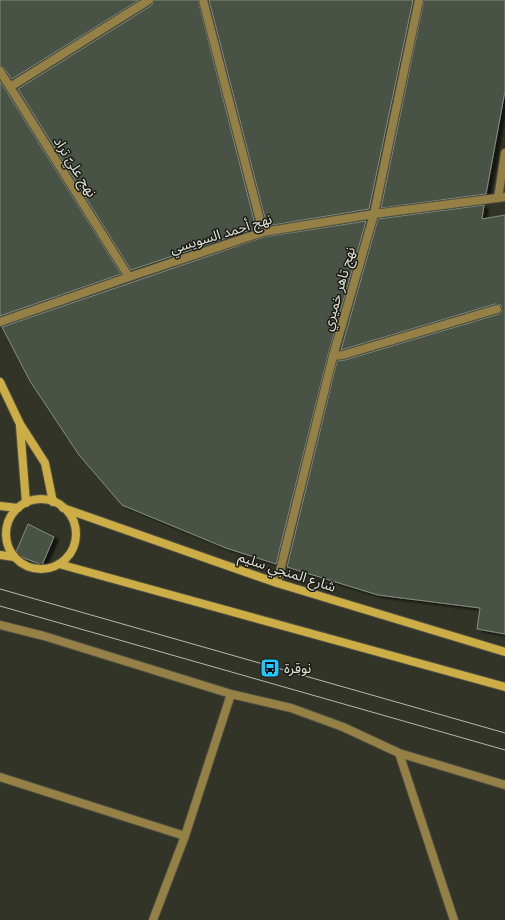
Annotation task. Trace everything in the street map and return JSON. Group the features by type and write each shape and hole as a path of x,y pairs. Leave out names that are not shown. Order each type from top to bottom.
{"main road":[{"path":"0,382 20,424 44,463 53,502"},
{"path":"20,424 26,503"},
{"path":"35,500 53,502 64,508 75,526 76,537 73,548 67,557 59,564 50,568 30,568 22,564 14,557 9,548 6,537 7,526 11,516 18,508 26,503 35,500"},
{"path":"0,506 18,508"},
{"name":"شارع المنجي سليم","path":"64,508 277,583 505,652"},
{"path":"0,555 14,557"},
{"path":"59,564 505,687"}],"street":[{"path":"10,87 149,0"},
{"path":"203,0 263,232"},
{"name":"نهج تاهر خميري","path":"277,583 333,356 374,214 419,0"},
{"name":"نهج عليّ تراد","path":"0,71 129,276"},
{"path":"502,197 505,153"},
{"name":"نهج أحمد السويسي","path":"0,322 129,276 263,232 374,214 502,197"},
{"path":"333,356 343,355 497,308"},
{"path":"0,625 44,636 231,694 290,708 343,727 399,753 505,785"},
{"path":"153,920 185,836 231,694"},
{"path":"399,753 454,920"},
{"path":"0,777 185,836"}],"building":[{"path":"0,0 139,0 12,79 4,68 0,66"},
{"path":"154,0 198,0 256,228 131,270 18,89 152,5"},
{"path":"209,0 413,0 369,209 267,226"},
{"path":"424,0 505,0 505,91 486,194 381,208"},
{"path":"0,81 121,274 0,316"},
{"path":"484,205 482,219 505,215 505,634 477,629 480,608 378,595 287,567 337,361 345,360 499,314 502,311 501,305 495,304 341,350 378,219"},
{"path":"366,221 328,355 276,564 226,548 122,505 79,455 30,381 2,327 264,237"},
{"path":"28,524 54,537 42,565 19,556 16,552"}],"tram line":[{"path":"0,589 505,733"},
{"path":"0,606 505,750"}],"place":[{"name":"نوقرة","path":"270,668"}]}
